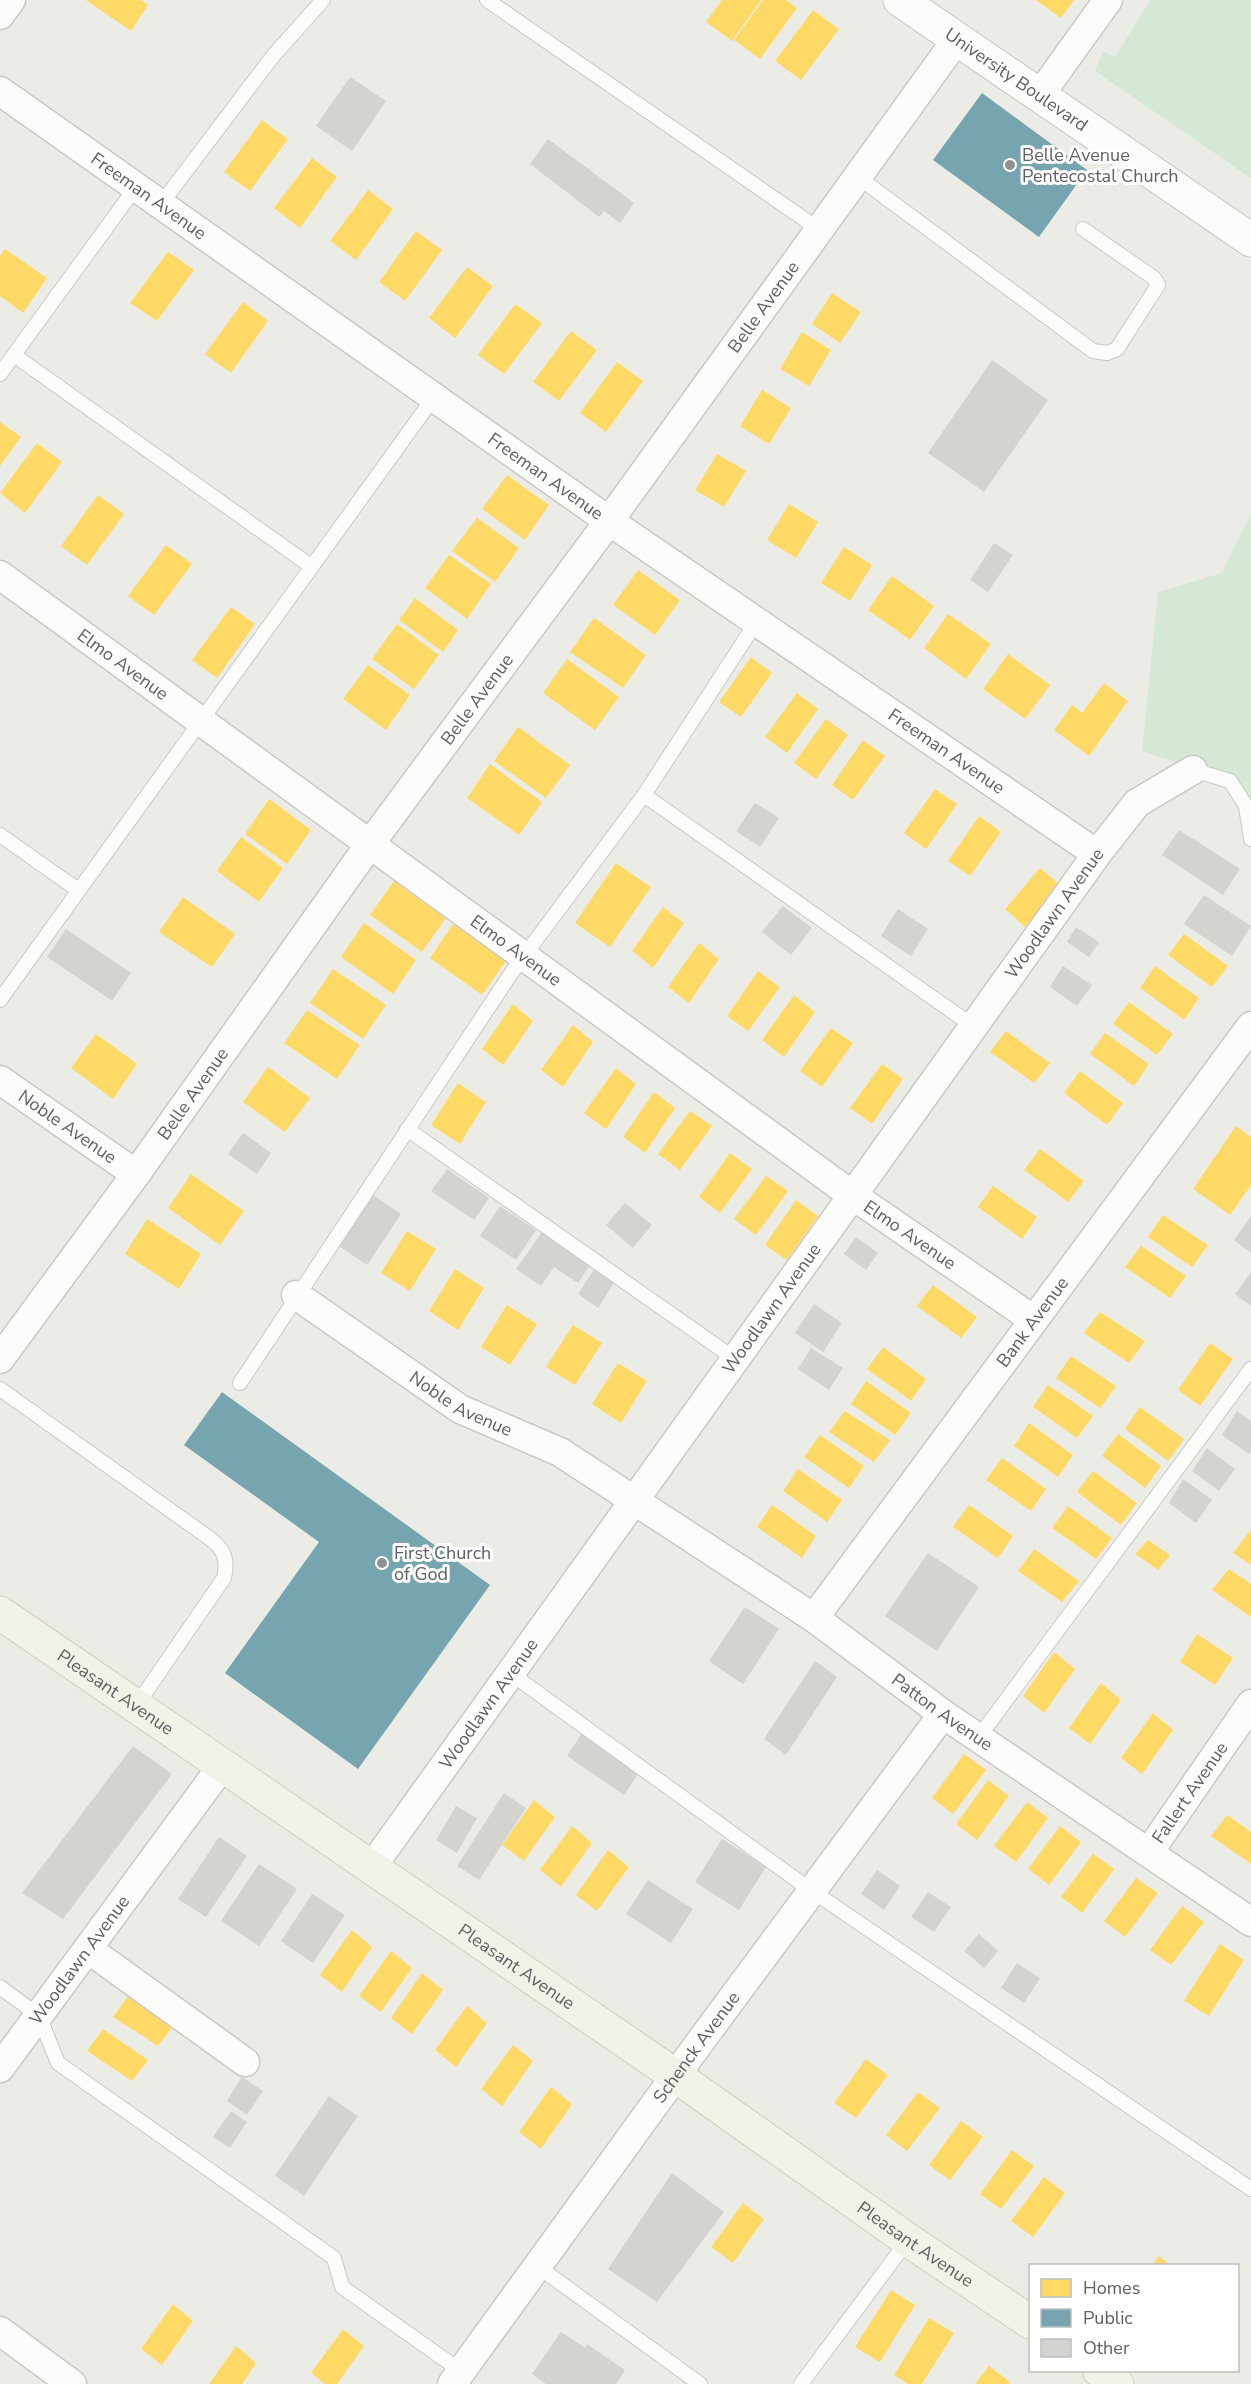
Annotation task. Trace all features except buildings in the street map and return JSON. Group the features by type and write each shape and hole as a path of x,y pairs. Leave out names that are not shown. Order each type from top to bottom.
{"main road":[{"name":"Pleasant Avenue","path":"0,1613 676,2076 908,2240 1029,2321"},
{"path":"1102,2372 1117,2384"}],"street":[{"path":"0,15 11,0"},
{"name":"University Boulevard","path":"900,0 1251,240"},
{"path":"1039,96 1108,0"},
{"name":"Belle Avenue","path":"4,1344 136,1174 370,844 609,521 957,39"},
{"name":"Freeman Avenue","path":"0,91 609,521 1097,854"},
{"name":"Elmo Avenue","path":"0,575 852,1195 1034,1320"},
{"name":"Woodlawn Avenue","path":"371,1868 1097,854 1137,802 1193,770"},
{"name":"Bank Avenue","path":"814,1618 1251,1026"},
{"name":"Noble Avenue","path":"0,1080 136,1174"},
{"name":"Noble Avenue","path":"296,1295 460,1409 560,1452 633,1500"},
{"name":"Patton Avenue","path":"633,1500 814,1618 943,1714 1251,1922"},
{"name":"Fallert Avenue","path":"1149,1852 1251,1704"},
{"name":"Schenck Avenue","path":"456,2378 943,1714"},
{"name":"Woodlawn Avenue","path":"0,2068 222,1766"},
{"path":"88,1948 245,2062"},
{"path":"0,2331 72,2384"}],"lane":[{"path":"161,204 273,56 322,0"},
{"path":"488,0 820,230"},
{"path":"858,177 1093,351 1107,353 1117,349 1158,285 1154,278 1083,229"},
{"path":"0,374 136,187"},
{"path":"14,354 312,567"},
{"path":"0,1000 434,397"},
{"path":"240,1383 296,1295 523,956 644,795 757,621"},
{"path":"1193,770 1230,781 1246,806 1251,838"},
{"path":"644,795 973,1026"},
{"path":"0,835 78,890"},
{"path":"407,1129 735,1359"},
{"path":"978,1738 1251,1368"},
{"path":"0,1389 212,1540 221,1548 226,1557 224,1578 136,1706"},
{"path":"510,1673 812,1891 1251,2188"},
{"path":"0,1987 39,2016 58,2063 334,2258 342,2287 456,2378"},
{"path":"801,2384 908,2240"},
{"path":"537,2266 700,2384"}],"green space":[{"path":"1150,0 1251,0 1251,178 1095,71 1103,51 1115,57"},
{"path":"1251,513 1251,839 1230,781 1142,751 1158,592 1222,573"}],"place":[{"name":"Belle Avenue Pentecostal Church","path":"1010,165"},
{"name":"First Church of God","path":"382,1563"}]}
